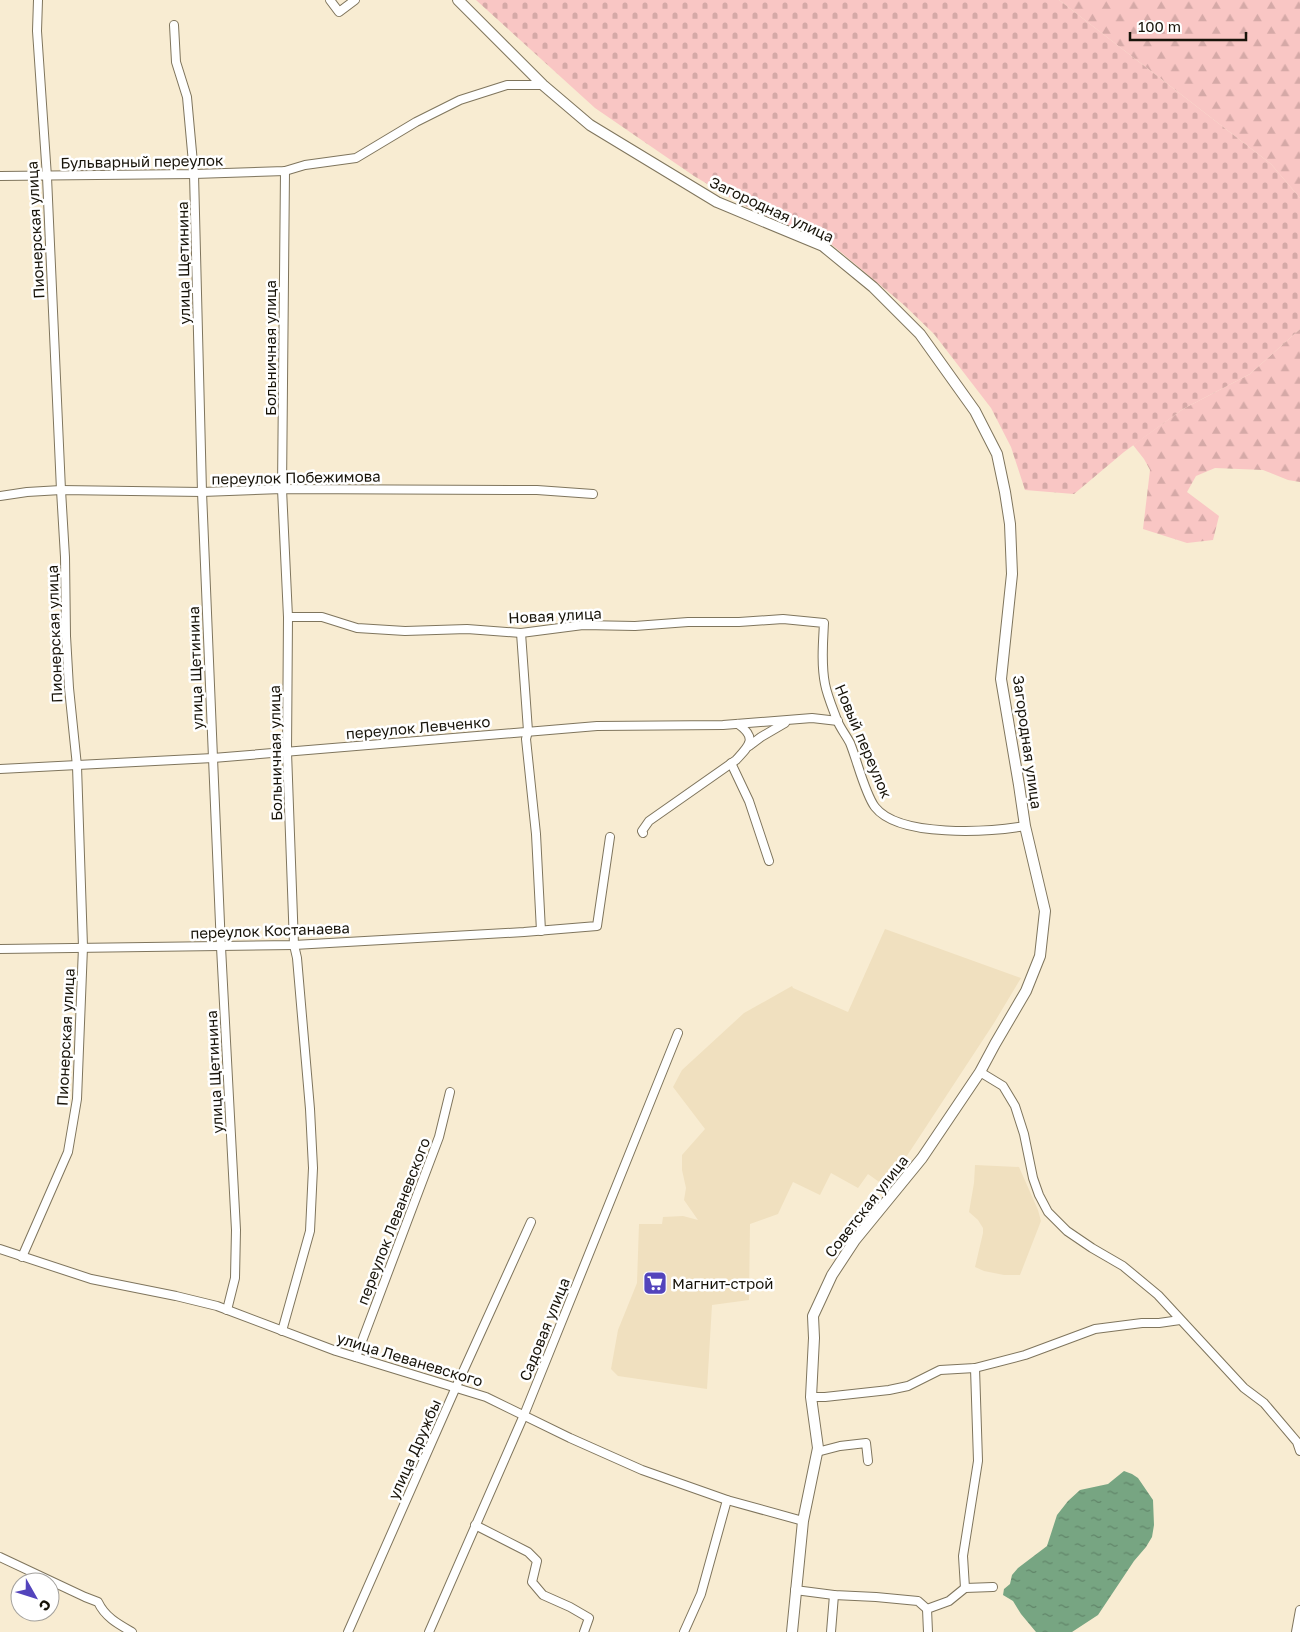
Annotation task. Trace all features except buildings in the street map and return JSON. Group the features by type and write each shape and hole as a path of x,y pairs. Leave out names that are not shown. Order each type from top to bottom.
{"street":[{"name":"Пионерская улица","path":"22,1257 68,1152 77,1099 83,947 77,766 68,679 65,558 47,176 37,31 38,0"},
{"path":"330,0 339,12 355,0"},
{"name":"Загородная улица","path":"458,0 543,85 590,125 717,202 823,246 873,287 920,334 975,411 997,454 1010,524 1012,574 1001,680 1025,826"},
{"name":"улица Щетинина","path":"174,25 176,62 187,97 194,174 202,492 212,758 236,1230 235,1278 227,1310"},
{"name":"Бульварный переулок","path":"0,176 194,174 285,170 305,165 356,158 416,122 460,100 507,85 543,85"},
{"name":"Больничная улица","path":"282,1331 310,1231 313,1168 297,958 294,945 287,752 288,617 282,488 285,170"},
{"name":"переулок Побежимова","path":"0,496 61,490 202,492 282,488 537,490 593,494"},
{"name":"Новая улица","path":"288,617 322,617 357,628 404,630 467,629 521,632 582,625 635,626 783,619 824,623"},
{"name":"Новый переулок","path":"824,623 825,684 838,721 847,737 875,807 893,821 918,828 1000,830 1025,826"},
{"path":"521,632 528,731 526,739 536,834 541,931"},
{"name":"переулок Левченко","path":"0,769 212,758 597,726 738,724 812,718 838,721"},
{"path":"643,833 642,831 649,821 659,813 731,763 761,736 789,721"},
{"path":"738,724 750,735 750,742 747,748"},
{"path":"731,763 749,801 769,861"},
{"name":"Советская улица","path":"792,1632 803,1521 817,1452 811,1397 814,1338 813,1316 832,1275 855,1240 922,1158 980,1072 1026,991 1040,956 1045,911 1025,826"},
{"name":"переулок Костанаева","path":"0,949 294,945 597,926 610,837"},
{"name":"Садовая улица","path":"429,1632 524,1415 678,1033"},
{"path":"980,1072 1003,1086 1012,1099 1024,1134 1033,1178 1048,1212 1067,1231 1123,1266 1158,1295 1180,1320 1212,1351 1244,1388 1264,1403 1297,1442 1300,1451"},
{"name":"переулок Леваневского","path":"356,1357 439,1137 450,1092"},
{"name":"улица Дружбы","path":"348,1632 531,1222"},
{"name":"улица Леваневского","path":"0,1249 91,1279 176,1296 227,1310 356,1357 486,1397 570,1438 642,1470 727,1500 803,1521"},
{"path":"811,1397 889,1390 908,1386 940,1370 975,1368 1025,1355 1095,1330 1180,1320"},
{"path":"965,1588 963,1556 978,1461 975,1368"},
{"path":"817,1452 840,1446 866,1444 868,1461"},
{"path":"684,1632 701,1594 727,1500"},
{"path":"475,1525 528,1552 537,1562 532,1582 543,1595 570,1607 588,1618 584,1632"},
{"path":"0,1557 98,1602 113,1621 132,1632"},
{"path":"927,1609 949,1601 965,1588 992,1587"},
{"path":"795,1590 834,1596 918,1601 927,1609 928,1632"},
{"path":"831,1632 834,1596"},
{"path":"1296,1632 1300,1610"}],"shaded area":[{"path":"885,929 1021,978 994,1023 899,1168 891,1166 882,1184 868,1174 858,1188 831,1173 820,1195 793,1182 778,1214 750,1224 749,1300 712,1305 707,1389 618,1376 611,1369 618,1330 637,1283 639,1224 662,1224 663,1217 683,1216 698,1220 684,1200 686,1188 682,1170 682,1155 705,1129 673,1087 682,1070 744,1013 792,986 848,1012"},
{"path":"975,1165 1019,1167 1038,1210 1041,1221 1020,1275 1004,1275 975,1267 983,1228 978,1220 969,1212"}],"green space":[{"path":"476,0 1059,0 1271,164 1300,198 1300,329 1250,374 1183,409 1124,452 1074,494 1025,490 1011,447 991,408 934,334 904,305 824,238 793,228 741,204 694,176 595,108"},
{"path":"1059,0 1300,0 1300,198 1271,164"},
{"path":"1300,329 1300,482 1288,480 1263,470 1215,468 1196,476 1187,492 1219,516 1213,540 1187,543 1143,529 1150,470 1133,445 1183,409 1250,374"}],"water":[{"path":"1124,1471 1138,1478 1153,1500 1154,1525 1152,1537 1098,1615 1072,1632 1036,1632 1013,1601 1003,1595 1004,1589 1010,1584 1012,1575 1018,1568 1047,1546 1057,1515 1068,1501 1080,1490 1108,1484"}],"place":[{"name":"Магнит-строй","path":"655,1283"}]}
